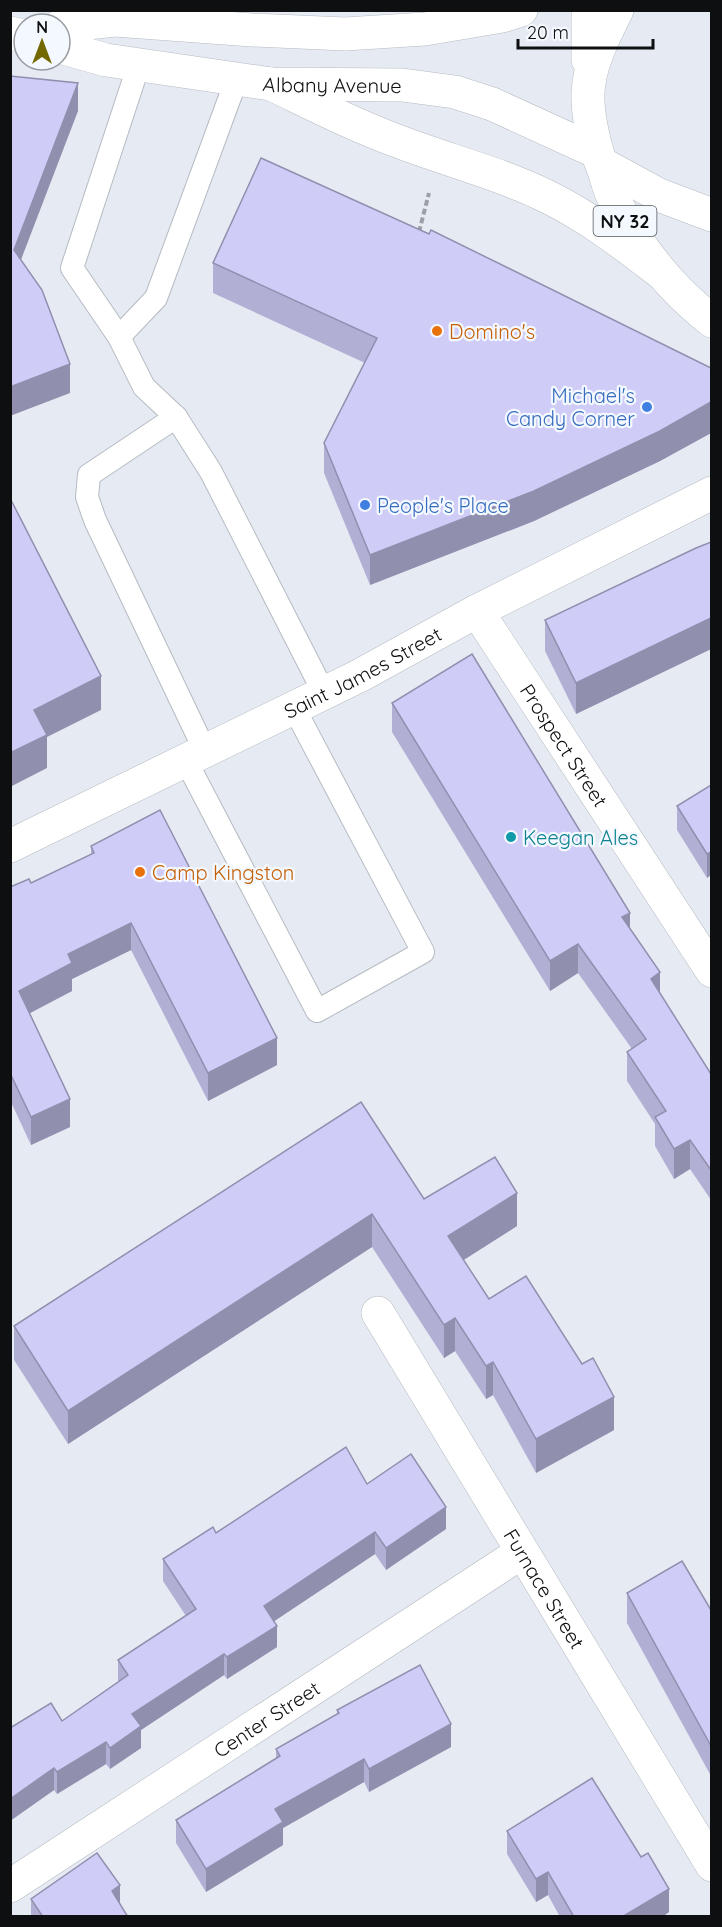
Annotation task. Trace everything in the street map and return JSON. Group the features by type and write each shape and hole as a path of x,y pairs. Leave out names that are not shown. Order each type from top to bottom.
{"main road":[{"path":"72,25 115,20 252,30 355,33 425,29 502,16 521,10"},
{"path":"588,10 588,83"},
{"name":"NY 32","path":"616,10 588,83 591,125 599,158 612,195 632,234 660,272 711,321"},
{"name":"Albany Avenue","path":"72,50 106,60 271,84 402,84 455,92 492,104 599,158 659,195 711,215"},
{"path":"271,84 364,129 483,170 549,198 598,226 660,272"},
{"name":"Saint James Street","path":"10,846 324,693 477,611 711,493"},
{"name":"Prospect Street","path":"477,611 711,971"},
{"name":"Furnace Street","path":"378,1313 711,1865"},
{"name":"Center Street","path":"10,1887 522,1552"}],"lane":[{"path":"139,64 72,268 119,337 144,387 176,417 211,472 324,693"},
{"path":"119,337 156,298 237,78"},
{"path":"176,417 89,475 87,497 196,756 317,1011 423,952 294,708"}],"path":[{"path":"418,234 431,184"}],"building":[{"path":"10,76 78,83 14,250 42,290 70,364 10,387"},
{"path":"261,158 429,234 431,230 711,368 711,402 660,431 534,491 370,555 324,443 377,338 213,263"},
{"path":"10,498 101,676 34,710 47,735 10,753"},
{"path":"711,542 711,618 576,683 545,620"},
{"path":"472,654 630,913 622,917 660,972 651,979 711,1074 711,1170 690,1140 674,1149 655,1117 666,1111 627,1052 646,1039 578,944 550,961 392,703"},
{"path":"711,785 711,852 707,854 677,806"},
{"path":"160,810 277,1038 208,1073 131,923 68,954 72,963 19,991 70,1099 31,1117 10,1073 10,887 29,879 31,883 94,853 91,846"},
{"path":"361,1102 424,1199 495,1157 517,1193 448,1236 489,1299 526,1276 582,1364 593,1358 614,1397 536,1439 493,1362 486,1366 455,1318 444,1325 372,1214 68,1411 14,1326"},
{"path":"346,1447 367,1484 411,1454 446,1507 386,1548 375,1532 264,1606 277,1626 227,1657 224,1654 132,1714 141,1726 110,1748 106,1742 57,1772 54,1768 10,1799 10,1728 51,1703 62,1721 128,1675 118,1660 196,1609 163,1559 213,1527 216,1533"},
{"path":"682,1561 711,1610 711,1746 627,1593"},
{"path":"420,1665 451,1724 369,1769 364,1759 275,1809 283,1822 206,1869 176,1820 280,1756 276,1749 339,1713 337,1710"},
{"path":"592,1778 641,1857 648,1853 669,1889 622,1917 574,1917 548,1872 536,1879 507,1831"},
{"path":"97,1853 120,1885 112,1891 128,1917 43,1917 31,1899"}],"place":[{"name":"Domino's","path":"437,331"},
{"name":"Michael's Candy Corner","path":"647,407"},
{"name":"People's Place","path":"365,505"},
{"name":"Keegan Ales","path":"511,837"},
{"name":"Camp Kingston","path":"140,872"}]}
